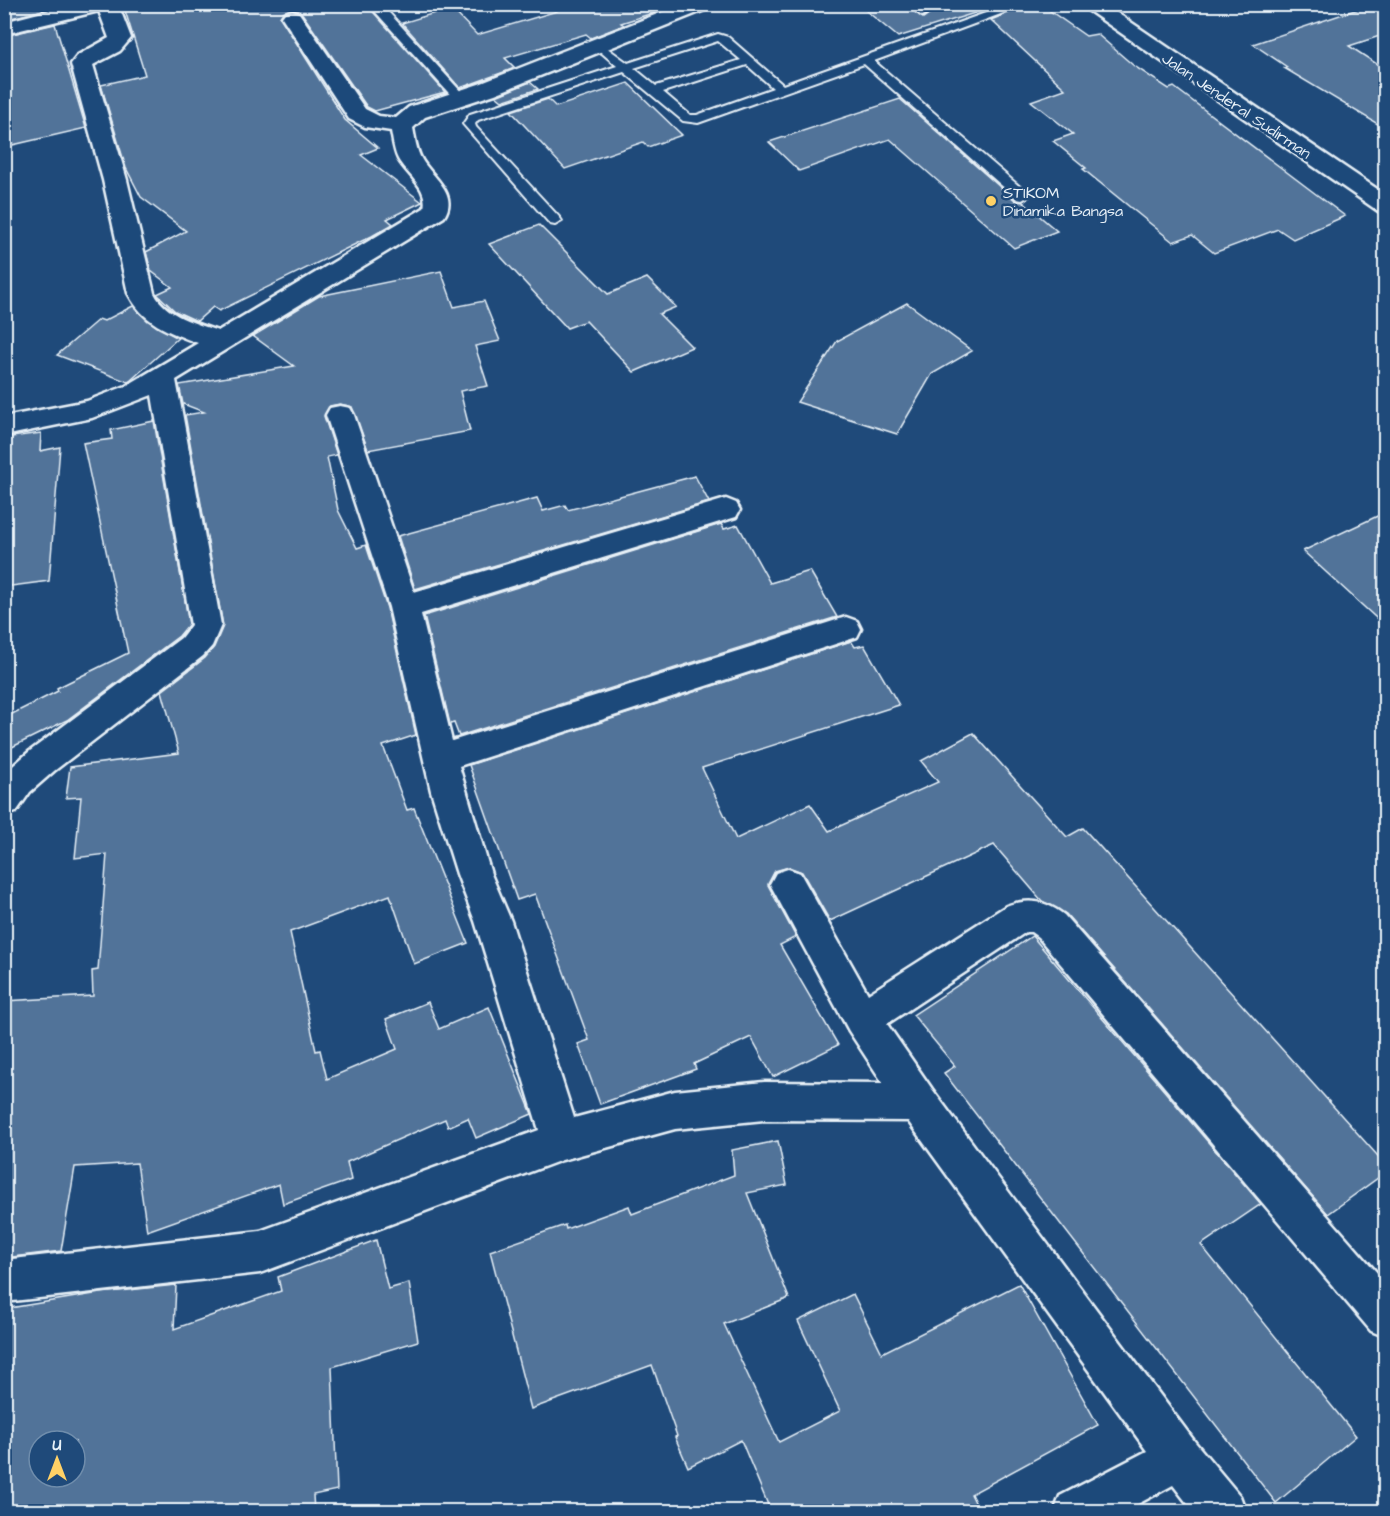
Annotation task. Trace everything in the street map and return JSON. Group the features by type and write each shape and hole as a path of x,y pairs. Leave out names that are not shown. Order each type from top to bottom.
{"main road":[{"path":"4,28 101,4"},
{"path":"107,4 120,38 117,44 86,59 82,64 115,180 141,293 145,304 154,313 218,341"},
{"path":"292,17 357,114 373,122 401,126 417,112 460,98 703,4"},
{"name":"Jalan Jenderal Sudirman","path":"1089,4 1386,206"},
{"name":"Jalan Jenderal Sudirman","path":"1120,4 1386,181"},
{"path":"4,427 92,409 136,392 435,212 438,205 437,194 410,158 401,126"},
{"path":"4,802 18,782 42,761 192,647 201,637 206,625 162,376"},
{"path":"340,415 405,607 448,790 474,874 493,921 507,974 562,1141"},
{"path":"405,607 726,510"},
{"path":"442,758 846,629"},
{"path":"788,884 862,1019 918,1102 1179,1458 1224,1512"},
{"path":"862,1019 1019,917 1033,914 1042,918 1386,1316"},
{"path":"4,1281 260,1252 562,1141 675,1110 764,1101 918,1102"},
{"path":"1076,1512 1179,1458"}],"lane":[{"path":"911,4 922,13"},
{"path":"599,45 687,118 698,119 1023,4"},
{"path":"376,6 460,98"},
{"path":"555,221 471,128 470,120 718,37 724,39 782,90"},
{"path":"866,60 1022,196"},
{"path":"654,91 749,61"}],"building":[{"path":"4,4 50,4 51,8 4,20"},
{"path":"123,4 340,4 345,8 366,4 445,92 375,111 367,107 301,12 291,9 283,12 280,17 345,120 378,148 361,155 422,202 387,219 393,224 372,236 219,311 213,307 197,321 175,311 157,294 172,287 151,271 146,252 186,231 141,197 126,168 101,85 145,75"},
{"path":"548,4 654,4 656,12 621,23 624,25 591,38 586,34 505,58 515,68 460,88 402,23 451,8 477,35 557,11"},
{"path":"858,4 904,4 923,18 930,13 923,4 1003,4 982,12 977,7 978,12 898,37"},
{"path":"1030,4 1040,4 1086,36 1097,34 1134,66 1169,89 1174,87 1345,216 1293,239 1278,229 1214,253 1192,235 1173,242 1083,169 1086,168 1053,141 1073,134 1031,101 1065,89 991,20"},
{"path":"1373,4 1386,4 1386,34 1349,46 1386,70 1386,129 1284,68 1287,67 1253,44"},
{"path":"55,24 86,128 4,147 4,36"},
{"path":"530,82 538,89 502,101 496,96"},
{"path":"628,83 682,135 648,147 643,142 565,169 511,111 548,99 556,107"},
{"name":"STIKOM Dinamika Bangsa","path":"900,99 1016,201 1023,202 1057,231 1014,248 890,139 799,171 769,142"},
{"path":"539,225 608,294 647,278 676,307 659,314 692,347 634,372 586,321 567,328 489,244"},
{"path":"441,271 454,307 484,301 500,341 475,346 488,386 460,391 470,431 368,450 352,407 340,404 330,406 324,416 337,455 327,457 338,510 357,548 366,545 387,608 416,735 383,746 407,810 414,808 468,943 414,964 390,895 290,932 316,1051 320,1050 327,1079 397,1049 386,1019 428,1002 439,1029 489,1007 532,1114 476,1138 468,1118 448,1127 445,1119 347,1162 351,1180 283,1204 279,1184 147,1231 137,1163 75,1167 61,1251 4,1258 4,1001 93,996 92,971 98,970 107,854 75,858 81,797 66,798 70,767 179,753 162,691 205,658 214,647 223,626 185,415 204,412 183,404 179,385 294,366 253,336 319,296"},
{"path":"907,303 972,351 932,374 897,434 797,402 837,341"},
{"path":"133,306 148,321 178,338 128,382 57,355 99,319 104,321"},
{"path":"154,421 189,624 179,636 67,720 4,751 4,718 58,691 57,688 128,653 83,443 112,439 111,430"},
{"path":"41,433 40,451 60,447 49,581 4,587 4,438"},
{"path":"695,476 709,502 415,589 398,536 537,498 543,511 565,505 568,510"},
{"path":"1386,512 1386,627 1303,551"},
{"path":"721,524 724,529 738,525 770,583 810,571 837,617 459,736 454,723 450,724 424,616"},
{"path":"851,641 855,647 864,645 899,705 702,768 736,839 810,804 829,831 938,782 921,761 973,733 1067,837 1083,828 1386,1165 1386,1172 1328,1214 1066,914 1042,901 994,845 830,921 802,872 789,867 775,871 768,885 796,937 780,945 838,1045 773,1077 751,1037 694,1064 696,1069 600,1104 578,1044 589,1040 535,894 517,900 469,765"},
{"path":"1032,936 1261,1204 1201,1245 1356,1436 1276,1503 944,1073 955,1066 913,1015"},
{"path":"778,1141 787,1185 747,1193 789,1298 724,1324 779,1442 840,1411 798,1321 853,1294 882,1353 1019,1284 1098,1425 971,1494 980,1512 771,1512 741,1440 688,1467 675,1437 677,1436 652,1365 531,1409 490,1251 565,1225 566,1229 629,1206 632,1214 734,1175 732,1150"},
{"path":"376,1240 388,1289 409,1283 418,1341 332,1367 337,1490 313,1495 314,1512 4,1512 4,1309 100,1293 176,1285 174,1329 281,1291 278,1277"}],"place":[{"name":"STIKOM Dinamika Bangsa","path":"991,201"}]}
